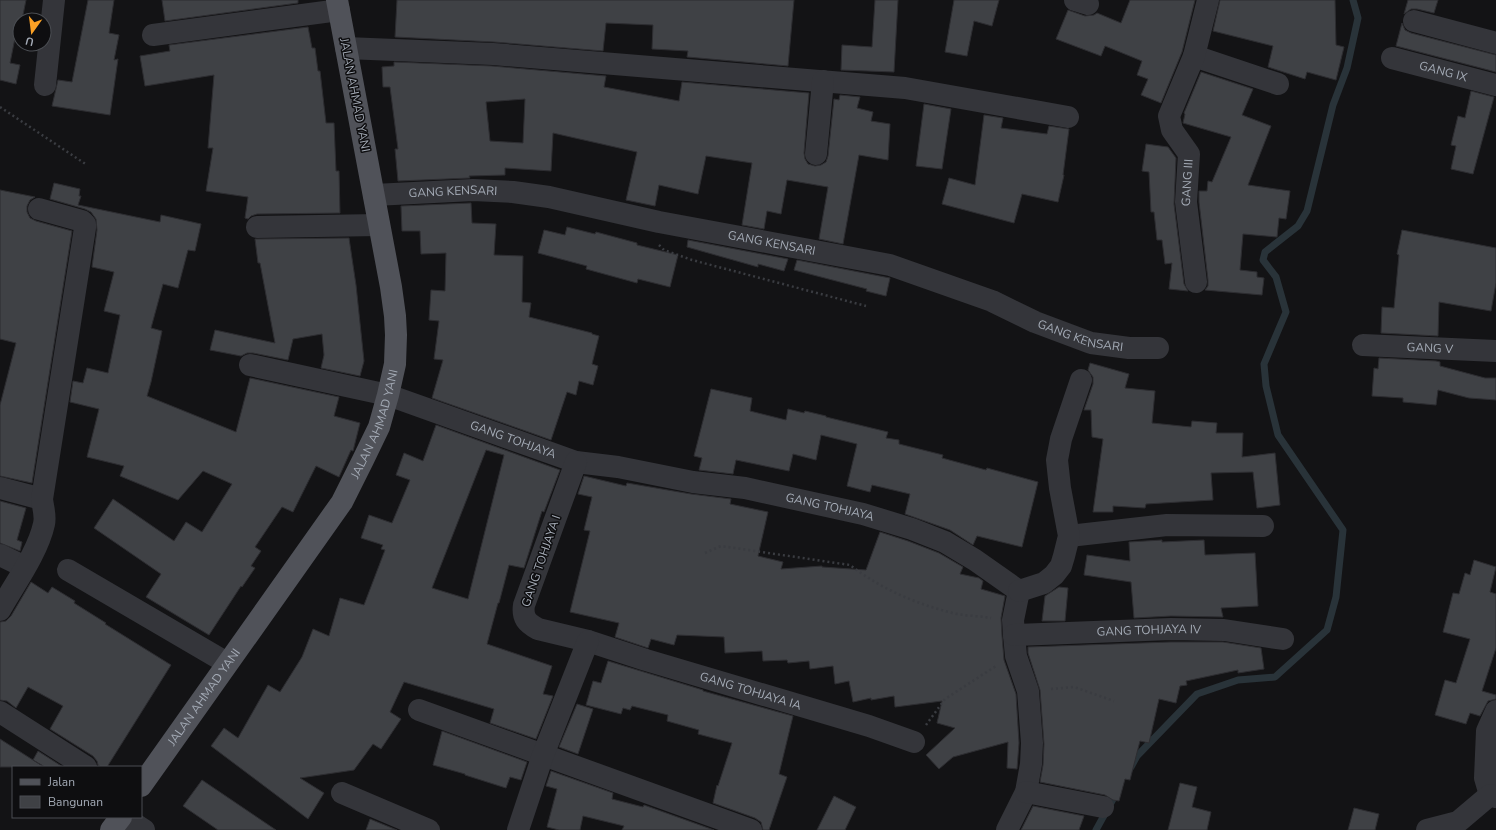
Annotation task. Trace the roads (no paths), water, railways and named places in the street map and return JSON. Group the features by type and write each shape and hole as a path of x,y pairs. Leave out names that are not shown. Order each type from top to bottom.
{"main road":[{"name":"JALAN AHMAD YANI","path":"142,785 342,502 379,427 388,395 395,364 396,322 391,287 338,5"},
{"path":"111,830 121,818"}],"street":[{"path":"44,85 54,0"},
{"name":"GANG III","path":"1196,282 1186,202 1190,154 1172,130 1169,116 1194,56 1208,0"},
{"path":"153,35 338,5"},
{"path":"1414,21 1496,43"},
{"path":"346,48 493,54 905,88 1068,117"},
{"path":"1194,56 1278,84"},
{"name":"GANG IX","path":"1392,58 1496,85"},
{"path":"816,154 823,81"},
{"name":"GANG KENSARI","path":"374,195 473,190 513,192 549,197 659,222 890,265 992,301 1035,322 1091,342 1129,348 1158,348"},
{"path":"0,610 25,567 44,524 45,515 42,499 85,228 85,224 82,221 39,209"},
{"path":"257,227 379,224"},
{"name":"GANG V","path":"1363,345 1496,351"},
{"name":"GANG TOHJAYA","path":"250,365 388,395 576,462 618,467 693,482 745,488 863,514 912,529 945,542 975,560 1019,590"},
{"path":"1007,830 1026,792 1031,764 1032,743 1028,691 1016,656 1013,627 1019,590 1044,583 1054,576 1061,566 1064,556 1069,536 1060,488 1058,460 1060,439 1080,380"},
{"name":"GANG TOHJAYA I","path":"576,462 524,605 523,614 525,620 538,630 588,641"},
{"path":"0,488 42,499"},
{"path":"1069,536 1167,525 1263,526"},
{"path":"0,555 25,567"},
{"path":"68,570 227,663"},
{"name":"GANG TOHJAYA IV","path":"1013,627 1224,630 1283,638"},
{"path":"518,830 543,755 588,641"},
{"name":"GANG TOHJAYA IA","path":"588,641 646,660 869,726 914,742"},
{"path":"418,710 751,830"},
{"path":"1427,830 1458,822 1493,796 1485,778 1487,731 1496,711"},
{"path":"0,712 84,766"},
{"path":"1026,792 1103,807"},
{"path":"342,793 429,830"},
{"path":"124,818 144,830"}],"waterway":[{"path":"1131,767 1137,756 1197,694 1238,680 1275,677 1327,630 1336,597 1343,530 1278,435 1266,386 1264,364 1286,312 1276,277 1263,260 1265,252 1298,226 1307,211 1333,105 1347,68 1358,18 1353,0"},
{"path":"1096,830 1117,792"}]}
